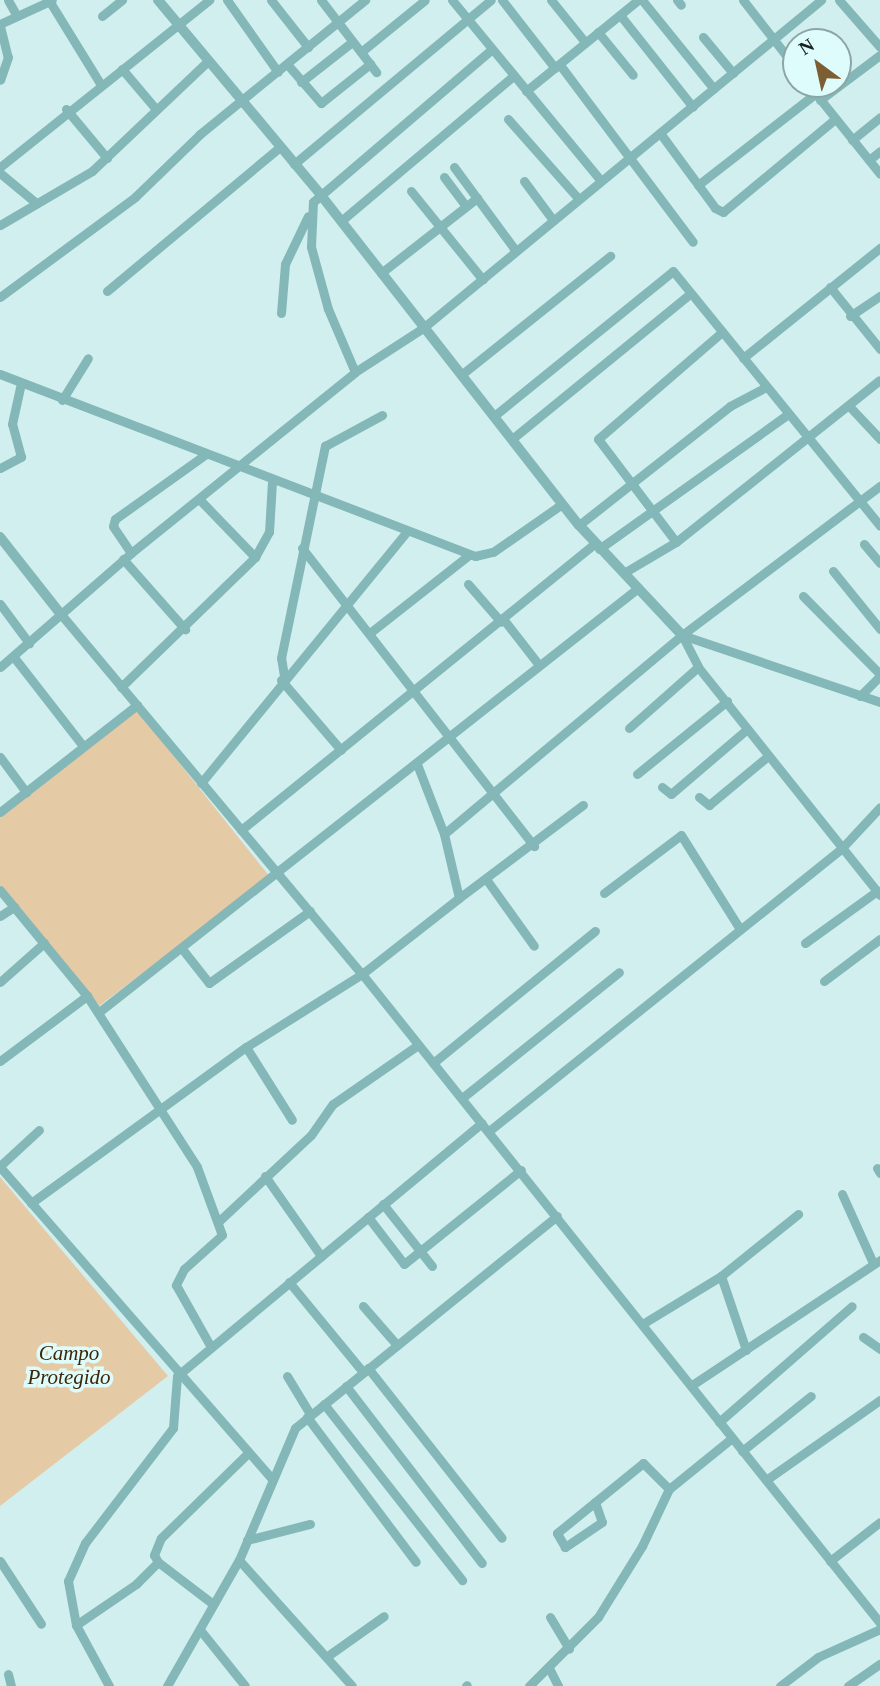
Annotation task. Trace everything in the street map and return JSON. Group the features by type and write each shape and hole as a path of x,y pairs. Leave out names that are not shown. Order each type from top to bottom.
{"street":[{"path":"8,0 18,16"},
{"path":"102,16 122,0"},
{"path":"158,0 320,194 579,525 597,546 626,571 638,588 682,635 698,667 878,893 805,943"},
{"path":"0,167 66,109 122,69 177,22 209,0"},
{"path":"227,0 278,72"},
{"path":"271,0 308,47"},
{"path":"287,64 321,103 373,68 321,0"},
{"path":"0,297 135,197 200,134 243,102 365,0"},
{"path":"361,52 425,0"},
{"path":"452,0 601,180"},
{"path":"294,164 491,0"},
{"path":"502,0 558,66 694,242"},
{"path":"551,0 585,42"},
{"path":"526,91 640,0 714,89"},
{"path":"743,0 782,49"},
{"path":"0,667 29,643 59,612 127,556 355,372 424,328 578,198 628,160 821,0"},
{"path":"839,0 880,47"},
{"path":"0,80 8,57 0,25 51,1 101,85"},
{"path":"620,15 693,107"},
{"path":"598,32 633,75"},
{"path":"703,37 733,73"},
{"path":"302,82 352,42"},
{"path":"281,313 285,264 320,194 491,50"},
{"path":"852,74 880,55"},
{"path":"0,225 35,202 79,181 107,158 155,108 208,61"},
{"path":"122,69 155,108"},
{"path":"341,221 513,76"},
{"path":"698,185 817,98"},
{"path":"819,98 880,174"},
{"path":"66,109 107,158"},
{"path":"852,140 880,117"},
{"path":"508,119 578,198"},
{"path":"660,133 698,185 723,212 835,119"},
{"path":"107,292 280,146"},
{"path":"869,160 880,151"},
{"path":"454,167 516,251"},
{"path":"0,173 35,202"},
{"path":"444,177 466,206"},
{"path":"524,181 553,220"},
{"path":"411,191 483,280"},
{"path":"380,272 477,198"},
{"path":"309,215 311,247 328,309 355,372"},
{"path":"743,358 880,248"},
{"path":"461,375 610,256"},
{"path":"494,416 673,271 880,526"},
{"path":"830,287 850,316 880,349"},
{"path":"850,316 880,296"},
{"path":"512,439 686,297"},
{"path":"676,542 630,486 598,439 722,332"},
{"path":"62,400 88,358"},
{"path":"0,374 239,466 272,482 469,555 493,552 562,504"},
{"path":"626,571 676,542 809,441 880,380"},
{"path":"0,468 21,457 12,424 21,383"},
{"path":"579,525 730,406 766,387"},
{"path":"850,407 880,439"},
{"path":"241,830 415,688 597,546 650,512 788,414"},
{"path":"341,750 282,678 281,658 293,621 302,548 327,444 382,415"},
{"path":"185,629 127,556 113,526 115,519 206,454"},
{"path":"121,687 185,629 255,557 269,532 272,482"},
{"path":"444,834 682,635 803,540 860,504 880,486"},
{"path":"199,499 255,557"},
{"path":"201,783 282,678 350,603 407,531"},
{"path":"0,537 121,687 362,974 645,1323 719,1422 880,1623"},
{"path":"864,544 880,563"},
{"path":"302,548 350,603 534,846"},
{"path":"371,632 469,555"},
{"path":"833,570 880,629"},
{"path":"468,584 539,665"},
{"path":"99,1012 183,950 638,588"},
{"path":"803,596 880,675 860,696"},
{"path":"0,604 29,643"},
{"path":"682,635 880,702"},
{"path":"13,656 83,746"},
{"path":"629,728 698,667"},
{"path":"637,774 727,701"},
{"path":"0,812 137,705"},
{"path":"662,787 671,794 747,729"},
{"path":"699,797 709,805 768,756"},
{"path":"0,757 26,792"},
{"path":"417,764 444,834 459,898"},
{"path":"31,1203 246,1047 362,974 459,898 534,846 583,805"},
{"path":"489,1131 841,849 878,812"},
{"path":"604,893 681,835 740,929"},
{"path":"486,879 534,946"},
{"path":"0,890 99,1012 162,1106 197,1167 218,1222 220,1241 184,1269 176,1285 211,1347"},
{"path":"0,916 14,907"},
{"path":"183,950 209,982 310,911"},
{"path":"433,1063 595,931"},
{"path":"824,981 880,939"},
{"path":"0,982 44,943"},
{"path":"461,1098 619,972"},
{"path":"0,1061 87,996"},
{"path":"218,1222 311,1135 340,1098 418,1045"},
{"path":"246,1047 292,1120"},
{"path":"108,1686 76,1625 68,1581 77,1555 173,1428 177,1376 482,1122"},
{"path":"39,1130 0,1166 177,1376 272,1479"},
{"path":"368,1217 399,1263 422,1252 521,1170"},
{"path":"265,1177 321,1256"},
{"path":"692,1385 877,1261 842,1194"},
{"path":"383,1204 432,1266"},
{"path":"645,1323 721,1276 798,1214"},
{"path":"171,1684 239,1559 291,1434 309,1416 556,1216"},
{"path":"721,1276 746,1350"},
{"path":"289,1283 366,1370 502,1538"},
{"path":"363,1306 397,1345"},
{"path":"719,1422 852,1306"},
{"path":"863,1337 880,1349"},
{"path":"287,1376 309,1416 416,1562"},
{"path":"346,1386 482,1563"},
{"path":"742,1451 811,1396"},
{"path":"766,1480 880,1400"},
{"path":"324,1404 462,1580"},
{"path":"529,1686 550,1670 615,1592 669,1489 732,1437"},
{"path":"213,1604 158,1562 154,1555 161,1538 248,1453"},
{"path":"595,1502 602,1522 565,1547 557,1533 643,1462 669,1489"},
{"path":"830,1561 880,1522"},
{"path":"247,1540 310,1524"},
{"path":"239,1559 329,1655 344,1681 352,1686"},
{"path":"0,1561 41,1623"},
{"path":"76,1625 136,1584 158,1562"},
{"path":"329,1655 384,1616"},
{"path":"550,1617 569,1649"},
{"path":"780,1686 818,1657 880,1629"},
{"path":"201,1631 245,1686"},
{"path":"848,1686 880,1664"},
{"path":"550,1670 558,1686"},
{"path":"9,1674 11,1686"}],"green space":[{"path":"133,705 270,877 95,1009 0,885 0,809"},
{"name":"Campo Protegido","path":"0,1177 168,1376 0,1506"}]}
